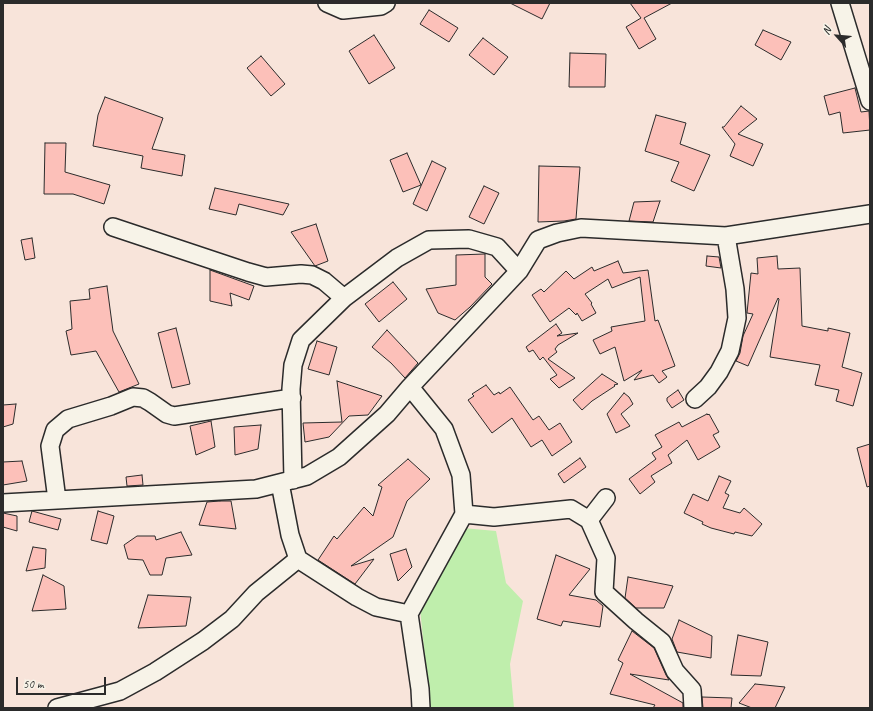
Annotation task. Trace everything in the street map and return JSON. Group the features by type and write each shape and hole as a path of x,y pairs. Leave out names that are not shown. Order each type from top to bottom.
{"street":[{"path":"328,3 343,10 381,6 386,3"},
{"path":"840,3 870,102"},
{"path":"3,503 256,489 307,476 339,457 387,414 410,387 519,271 538,240 557,233 581,228 726,236 870,214"},
{"path":"113,227 266,277 301,274 312,275 324,281 344,298"},
{"path":"695,399 708,387 719,372 730,351 737,318 726,236"},
{"path":"408,614 376,606 357,597 298,559 290,535 286,481 293,364 301,340 344,298 397,258 429,240 469,239 497,247 519,271"},
{"path":"410,387 444,429 461,475 464,514 408,614 420,689 421,708"},
{"path":"57,500 50,446 55,430 68,419 111,406 133,397 143,398 167,414 174,416 292,398"},
{"path":"589,520 606,498"},
{"path":"464,514 494,517 571,509 589,520 606,558 604,592 662,642 675,671 692,690 693,708"},
{"path":"57,708 120,691 155,672 204,642 232,619 256,593 298,559"}],"green space":[{"path":"463,528 496,531 506,583 523,601 510,664 514,708 430,708 420,609"}],"building":[{"path":"510,3 550,3 542,19"},
{"path":"630,3 672,3 644,18 656,39 639,49 626,27 641,18"},
{"path":"429,10 458,28 449,42 420,24"},
{"path":"763,30 791,42 781,60 755,45"},
{"path":"374,35 395,68 369,84 349,51"},
{"path":"483,38 508,57 494,75 469,55"},
{"path":"570,53 606,54 605,87 569,87"},
{"path":"261,56 285,84 271,96 247,68"},
{"path":"855,88 861,112 869,111 870,130 843,133 840,112 829,115 824,96"},
{"path":"105,97 163,118 152,149 185,155 182,176 141,168 143,156 93,146 98,115"},
{"path":"741,106 757,119 738,134 763,144 753,166 730,156 735,144 722,127 724,127"},
{"path":"656,115 686,123 680,144 710,155 694,191 671,181 679,162 645,151"},
{"path":"45,143 66,143 65,172 110,185 104,204 73,194 44,194"},
{"path":"407,153 421,185 403,192 390,160"},
{"path":"432,161 446,168 427,211 413,204"},
{"path":"539,166 580,167 576,219 538,222"},
{"path":"484,186 499,193 484,224 469,217"},
{"path":"215,188 289,204 283,215 239,204 236,215 209,209"},
{"path":"660,201 653,222 629,221 634,202"},
{"path":"316,224 328,261 315,266 291,232"},
{"path":"32,238 35,258 25,260 21,240"},
{"path":"485,254 485,277 492,284 455,320 438,313 426,289 456,285 456,255"},
{"path":"707,256 719,257 721,268 706,266"},
{"path":"777,256 778,269 800,268 802,326 828,331 828,328 850,333 842,367 862,373 853,406 836,401 839,390 815,385 820,365 770,357 778,298 748,366 736,361 740,353 743,336 753,314 747,313 751,273 758,274 757,258"},
{"path":"618,261 623,273 648,270 655,321 658,320 675,366 662,371 667,377 659,383 653,375 634,380 642,370 624,381 615,347 600,354 593,340 612,331 611,327 645,321 640,277 612,288 608,279 585,294 592,303 591,304 596,313 582,321 577,313 576,315 569,308 550,322 532,295 541,289 544,292 566,271 574,279 592,267 594,271"},
{"path":"210,270 254,286 249,300 230,293 232,306 210,301"},
{"path":"393,282 407,299 379,322 365,304"},
{"path":"107,286 113,331 139,384 119,392 96,351 71,355 66,331 72,329 70,301 90,299 89,289"},
{"path":"556,324 562,333 557,336 578,333 558,345 555,349 557,352 548,359 575,378 559,388 550,379 557,375 543,357 540,360 533,350 529,352 526,347"},
{"path":"176,328 190,384 172,388 158,333"},
{"path":"387,330 418,363 405,378 391,363 372,347"},
{"path":"317,341 337,347 329,375 308,369"},
{"path":"602,374 618,384 614,385 615,386 592,401 582,410 573,400"},
{"path":"337,381 382,396 368,415 349,416 329,437 305,442 303,423 342,422"},
{"path":"486,385 494,395 499,392 500,394 510,387 533,420 539,416 549,430 560,423 572,442 552,456 542,440 531,447 512,418 492,433 468,400 474,396 472,394"},
{"path":"678,390 684,400 672,408 667,401 667,398"},
{"path":"624,393 629,397 633,404 621,414 630,426 616,433 607,414"},
{"path":"16,404 13,424 3,427 3,405"},
{"path":"709,414 719,432 713,435 720,447 698,460 687,440 668,455 672,463 651,476 655,482 640,494 629,479 656,459 652,453 662,447 655,435 679,422 682,427"},
{"path":"211,421 215,447 196,455 190,426"},
{"path":"261,425 258,449 235,455 234,427"},
{"path":"870,444 870,486 867,487 857,448"},
{"path":"580,458 586,467 564,483 558,474"},
{"path":"408,459 430,479 407,501 393,537 351,566 374,559 355,584 318,560 334,536 337,539 364,507 373,516 382,487 378,485"},
{"path":"22,461 27,481 3,485 3,462"},
{"path":"142,475 143,485 127,486 126,477"},
{"path":"719,476 731,481 725,493 729,495 723,508 740,513 744,508 762,524 752,536 735,532 734,534 711,528 702,524 703,522 684,513 693,494 708,501"},
{"path":"231,501 236,529 199,525 207,502"},
{"path":"32,511 61,519 58,530 29,522"},
{"path":"98,511 114,516 107,544 91,540"},
{"path":"3,513 17,516 17,531 3,527"},
{"path":"181,532 192,555 166,558 162,575 150,575 143,560 128,559 124,545 137,536 155,536 156,540"},
{"path":"33,547 46,549 45,568 26,571"},
{"path":"406,549 412,567 398,581 390,554"},
{"path":"556,555 590,569 569,595 596,600 603,606 600,627 563,621 561,626 537,619"},
{"path":"43,575 64,586 66,609 32,611"},
{"path":"628,577 673,586 664,608 636,608 625,598"},
{"path":"148,595 191,597 186,626 138,628"},
{"path":"679,620 712,636 711,658 677,652 672,639"},
{"path":"632,631 654,648 669,680 630,674 683,703 683,708 653,708 655,705 610,694 623,663 618,660"},
{"path":"738,635 768,642 761,676 731,675"},
{"path":"755,684 785,687 775,708 752,708 739,703"},
{"path":"702,697 732,698 731,708 703,708"}]}
